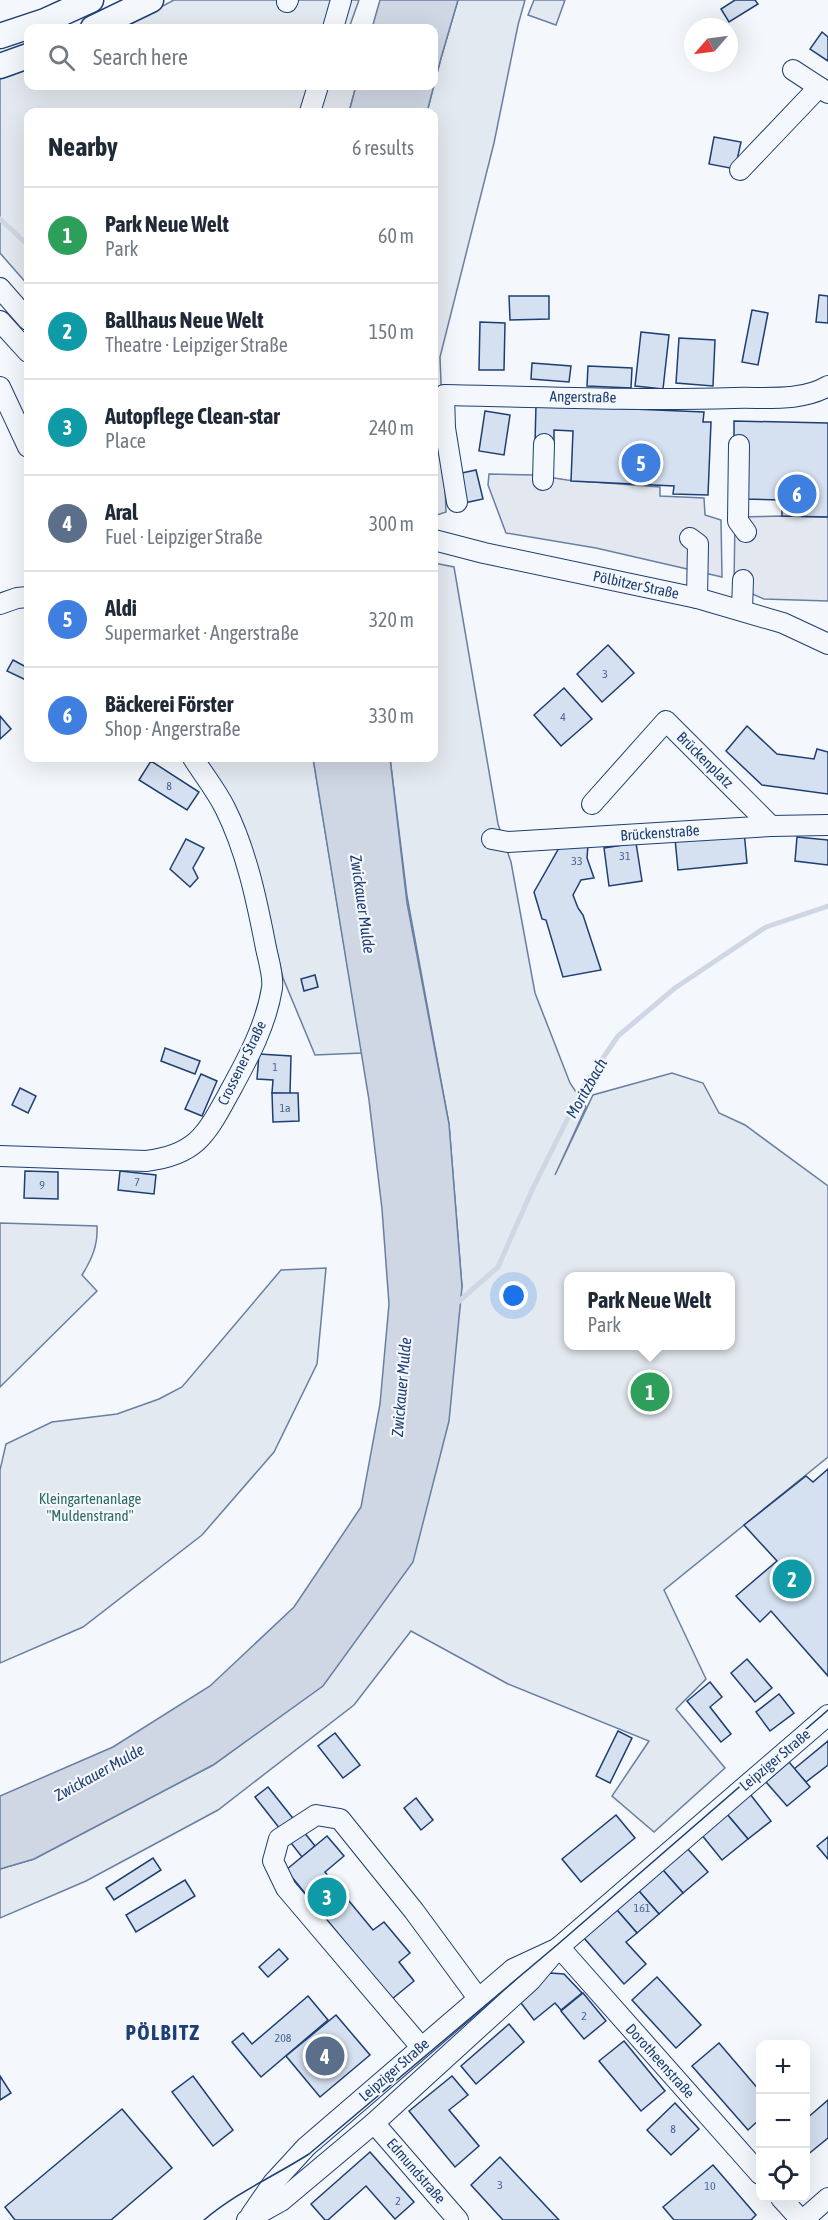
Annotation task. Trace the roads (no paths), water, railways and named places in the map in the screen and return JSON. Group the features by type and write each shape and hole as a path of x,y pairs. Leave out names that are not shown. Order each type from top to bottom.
{"main road":[{"path":"36,24 91,0"},
{"path":"101,24 151,0"},
{"path":"0,36 24,28"},
{"path":"0,66 24,57"}],"street":[{"path":"334,24 341,0"},
{"path":"740,170 824,90 793,70"},
{"path":"311,108 317,90"},
{"path":"0,288 24,315"},
{"path":"0,321 24,348"},
{"name":"Angerstraße","path":"457,502 445,428 444,395 718,399 793,397 815,394 828,386"},
{"path":"0,387 24,438"},
{"path":"543,480 544,444"},
{"path":"738,445 738,521 746,532"},
{"path":"690,538 698,544 697,598"},
{"name":"Pölbitzer Straße","path":"438,542 697,598 783,623 828,644"},
{"path":"742,610 743,580"},
{"path":"0,604 24,597"},
{"name":"Brückenplatz","path":"592,804 666,721 771,826"},
{"name":"Crossener Straße","path":"0,1156 146,1161 168,1158 191,1148 208,1128 249,1057 264,1022 273,985 246,860 224,807 196,762"},
{"name":"Brückenstraße","path":"492,839 508,842 771,826 828,825"},
{"name":"Leipziger Straße","path":"249,2219 281,2201 374,2123 531,1980 559,1947 828,1715"},
{"path":"421,2047 286,1888 273,1861 279,1839 316,1815 340,1819 414,1911 478,1998"},
{"name":"Leipziger Straße","path":"249,2219 301,2140 421,2047 513,1969 559,1947"},
{"name":"Dorotheenstraße","path":"559,1947 756,2169"},
{"name":"Edmundstraße","path":"374,2123 458,2220"},
{"path":"785,2202 802,2220 828,2198"}],"water":[{"path":"380,0 458,0 438,70 438,24 373,24"},
{"path":"355,90 433,90 428,108 350,108"},
{"name":"Zwickauer Mulde","path":"314,762 390,762 407,903 449,1124 462,1287 449,1421 413,1562 323,1686 213,1765 34,1859 0,1869 0,1796 113,1747 210,1686 294,1607 361,1507 380,1404 389,1304 382,1209 369,1100"}],"waterway":[{"path":"0,219 24,241"},
{"name":"Moritzbach","path":"457,1303 498,1267 533,1188 584,1086 618,1036 675,988 766,927 828,906"}],"tram line":[{"path":"204,2220 242,2193 309,2154 557,1945 828,1710"}],"place":[{"name":"Aldi","path":"641,463"},
{"name":"Bäckerei Förster","path":"797,494"},
{"name":"Park Neue Welt","path":"650,1392"},
{"name":"Ballhaus Neue Welt","path":"792,1579"},
{"name":"Autopflege Clean-star","path":"327,1897"},
{"name":"Aral","path":"325,2056"}],"district":[{"name":"PÖLBITZ","path":"163,2033"}],"park label":[{"name":"Kleingartenanlage \"Muldenstrand\"","path":"90,1508"}]}
